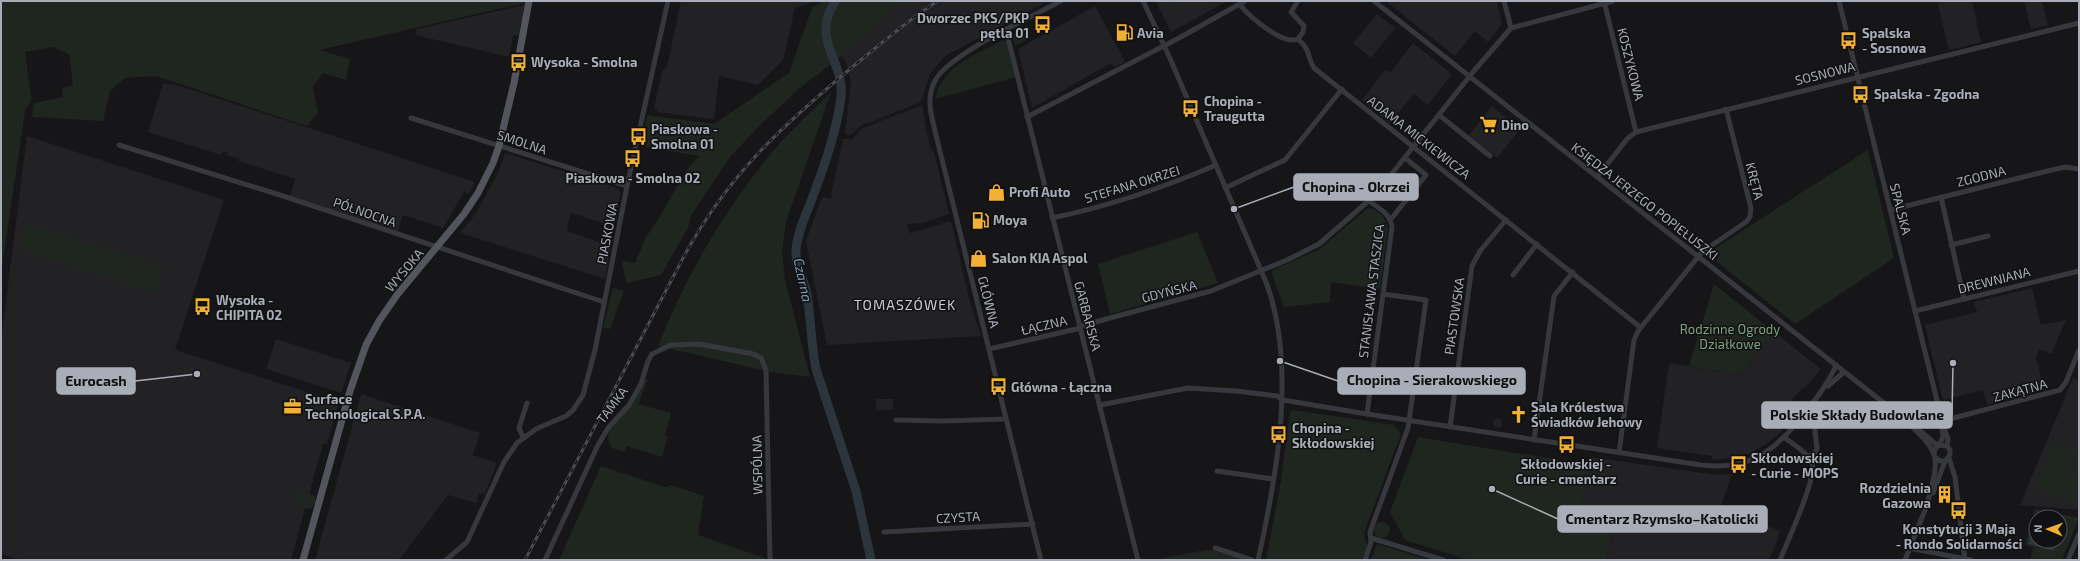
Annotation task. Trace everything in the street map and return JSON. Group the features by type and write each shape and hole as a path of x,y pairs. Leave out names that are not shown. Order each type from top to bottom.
{"main road":[{"name":"WYSOKA","path":"303,560 350,391 366,345 379,321 397,295 438,248 478,193 490,170 499,146 515,76 529,1"}],"street":[{"name":"PIASKOWA","path":"446,560 467,542 509,452 523,437 536,429 566,416 580,400 586,387 627,186 668,1"},
{"path":"1006,30 1061,1"},
{"path":"1027,117 1243,3 1246,12 1283,40 1294,41 1298,39 1303,32 1304,26 1291,12 1298,1"},
{"name":"KSIĘDZA JERZEGO POPIEŁUSZKI","path":"1374,1 1836,366 1939,445"},
{"path":"1504,1 1511,28 1604,2 1613,1"},
{"name":"SPALSKA","path":"1839,1 1942,421 1948,439 1947,446"},
{"name":"KOSZYKOWA","path":"1604,2 1636,132"},
{"path":"1144,3 1164,45 1216,165 1261,271 1274,309 1283,400 1273,479 1258,560"},
{"name":"SOSNOWA","path":"1597,177 1628,138 1636,132 2079,23"},
{"name":"GDYŃSKA","path":"1080,327 1211,291 1261,271 1319,244 1369,201 1469,77 1511,28"},
{"name":"GŁÓWNA","path":"1006,30 948,64 934,81 930,98 932,119 1041,560"},
{"name":"GARBARSKA","path":"1006,30 1100,405 1136,560"},
{"name":"ADAMA MICKIEWICZA","path":"1298,39 1307,47 1310,60 1314,68 1573,272 1640,327"},
{"path":"1225,188 1285,160 1342,89"},
{"name":"KRĘTA","path":"1698,257 1702,252 1746,222 1751,215 1726,109"},
{"path":"1439,115 1490,156"},
{"name":"SMOLNA","path":"411,118 627,186"},
{"name":"PÓŁNOCNA","path":"119,145 280,195 604,302"},
{"name":"STANISŁAWA STASZICA","path":"1391,218 1426,175 1405,158"},
{"name":"STEFANA OKRZEI","path":"1052,218 1121,201 1164,187 1216,165"},
{"name":"ZGODNA","path":"1890,210 2065,167 2079,169"},
{"path":"1942,197 1951,245 1964,299"},
{"name":"STANISŁAWA STASZICA","path":"1367,414 1392,227 1391,218 1386,212 1369,201"},
{"name":"PIASTOWSKA","path":"1450,427 1472,266 1480,251 1506,220"},
{"path":"1951,245 1988,236"},
{"path":"1513,275 1537,244"},
{"path":"1619,453 1634,340 1640,327 1698,257"},
{"name":"DREWNIANA","path":"1915,311 2079,271"},
{"path":"1534,440 1554,296 1573,272"},
{"path":"1365,560 1371,542 1370,532 1406,434 1426,300 1383,294"},
{"name":"ŁĄCZNA","path":"989,349 1080,327"},
{"name":"TAMKA","path":"545,560 597,447 608,428 629,405 641,384 648,361 652,354 670,345 700,344 753,354 761,358 766,370"},
{"name":"ZAKĄTNA","path":"1942,421 2060,390 2066,382 2079,350"},
{"path":"1825,388 1836,366"},
{"name":"WSPÓLNA","path":"766,370 770,560"},
{"path":"1100,405 1188,388 1236,391 1277,396 1283,400 1409,421 1701,465 1724,467 1738,465 1760,457 1785,438 1825,388 1844,372"},
{"path":"523,437 519,428 527,403"},
{"path":"1808,456 1814,454 1816,449 1812,404"},
{"name":"KSIĘDZA JERZEGO POPIEŁUSZKI","path":"1903,418 1929,444 1934,455"},
{"path":"896,420 942,421 1006,419"},
{"name":"SPALSKA","path":"1939,445 1944,437 1942,421"},
{"path":"1780,560 1812,476 1813,469 1808,456 1785,438"},
{"path":"1904,560 1928,501 1947,460 1950,450 1947,446 1939,445 1934,455 1936,473 1928,501"},
{"path":"1934,455 1938,460 1947,460"},
{"path":"1947,460 1955,477 1965,559"},
{"path":"1217,471 1273,479"},
{"name":"CZYSTA","path":"884,532 1033,524"},
{"path":"2068,560 2079,534"},
{"path":"1371,538 1443,560"},
{"path":"1215,548 1252,560"},
{"path":"1910,548 1971,560"}],"shaded area":[{"path":"681,1 817,1 795,8 783,60 758,85 719,76 714,119 657,112 658,109 654,109 662,71 667,67"},
{"path":"844,1 1048,1 945,56 930,74 921,102 863,124 850,135 845,134 851,81 846,63 837,48"},
{"path":"1156,1 1227,1 1171,32"},
{"path":"1390,1 1497,1 1502,24 1488,42 1475,31 1455,56 1388,3"},
{"path":"1937,1 1972,1 1981,42 1949,50"},
{"path":"2024,1 2042,1 2048,25 2031,29"},
{"path":"524,5 519,36 513,35 509,57 415,35 417,29"},
{"path":"1095,6 1125,62 1114,67 1111,63 1032,108 1018,49"},
{"path":"1377,14 1395,28 1371,58 1353,43"},
{"path":"1413,43 1452,74 1428,105 1414,94 1390,123 1362,100 1385,70 1390,73"},
{"path":"163,83 180,86 475,182 469,194 464,192 443,228 403,215 398,231 290,196 295,179 238,161 239,159 227,155 228,152 223,151 221,155 148,132"},
{"path":"922,105 928,139 931,149 934,152 949,214 922,223 907,224 909,233 951,221 969,298 981,336 827,345 806,241 822,197 832,199 831,195 843,139 852,139 863,128"},
{"path":"1492,106 1520,129 1497,158 1468,136"},
{"path":"27,136 224,200 175,350 339,402 327,444 323,444 291,560 20,560 1,554 1,340"},
{"path":"505,153 620,189 619,207 616,208 615,214 617,216 615,223 603,223 571,213 567,231 611,246 605,279 460,233 476,213 497,175"},
{"path":"2032,288 2041,325 2066,320 2051,354 2039,349 2036,358 2044,390 1987,405 1983,390 1943,400 1925,325 1977,312 1974,302"},
{"path":"1774,332 1821,369 1806,387 1801,389 1784,409 1786,413 1775,423 1782,431 1769,442 1751,453 1724,459 1712,460 1712,456 1657,448 1669,363 1740,375"},
{"path":"276,339 351,363 341,393 266,369"},
{"path":"2073,378 2079,380 2079,510 2020,505"},
{"path":"361,394 480,433 473,455 497,463 485,493 479,494 476,503 448,495 399,560 315,560"},
{"path":"876,399 893,399 893,410 876,410"},
{"path":"1498,418 1503,423 1498,428 1493,423"},
{"path":"1590,457 1717,475 1732,474 1720,509 1781,531 1777,536 1778,539 1769,560 1606,560 1614,530 1580,521"}],"green space":[{"path":"1,1 524,1 524,3 319,50 350,59 346,80 323,73 313,87 318,113 307,126 156,76 125,78 110,91 103,121 32,117 34,103 63,97 62,88 73,85 69,54 53,47 25,52 31,101 25,111 1,274"},
{"path":"823,1 902,1 854,47 801,87 758,127 730,157 691,216 688,228 661,275 626,283 622,261 635,263 646,237 656,223 686,171 699,156 641,146 647,115 714,124 789,73 812,8"},
{"path":"1167,1 1170,1 1175,11 1168,10 1166,6"},
{"path":"1018,31 1029,38 1015,46 1013,34"},
{"path":"1003,40 1007,42 1016,77 935,99 939,87 953,69 972,56"},
{"path":"831,92 786,222 782,252 785,280 810,377 770,372 658,346 694,268 723,219 755,173 773,151"},
{"path":"1868,150 1894,258 1795,324 1716,261 1720,255 1714,249"},
{"path":"1368,208 1375,210 1381,215 1388,228 1380,289 1331,282 1330,302 1284,307 1272,274 1273,270 1320,249"},
{"path":"29,223 33,225 31,231 35,233 37,227 164,267 156,290 153,292 27,252 22,247 21,238 22,227"},
{"path":"1197,232 1218,283 1110,314 1098,264"},
{"name":"Rodzinne Ogrody Działkowe","path":"1714,284 1774,332 1740,375 1689,366"},
{"path":"613,288 624,291 610,329 603,328"},
{"path":"644,379 648,380 638,404 671,413 665,436 668,437 662,457 627,446 624,452 612,448 608,439 609,429 630,406"},
{"path":"1293,410 1394,425 1401,434 1364,533 1367,546 1362,560 1266,560 1281,480 1290,412"},
{"path":"1418,437 1589,465 1580,521 1614,530 1606,560 1469,560 1405,540 1390,512"},
{"path":"2054,443 2075,452 2067,473 2079,479 2079,484 2072,503 2036,488"},
{"path":"601,466 665,487 671,485 704,496 698,535 765,558 765,560 559,560"},
{"path":"301,491 315,496 316,501 312,508 307,509 295,504 295,493"},
{"path":"2068,516 2079,518 2068,545"},
{"path":"1382,522 1389,527 1390,530 1385,537 1382,538 1375,533 1374,530 1379,523"},
{"path":"2028,534 2028,546 2025,545"},
{"path":"1377,544 1429,560 1371,560"},
{"path":"2033,549 2066,549 2062,560 2030,560"},
{"path":"1212,550 1245,560 1153,560"}],"waterway":[{"name":"Czarna","path":"835,1 828,15 826,28 827,39 841,84 841,97 834,134 800,229 796,256 807,294 816,369 856,491 871,560"}],"railway":[{"path":"525,560 683,258 719,200 759,152 805,108 896,31 938,1"}],"place":[{"name":"Dworzec PKS/PKP pętla 01","path":"1042,25"},
{"name":"Avia","path":"1124,33"},
{"name":"Spalska - Sosnowa","path":"1849,40"},
{"name":"Wysoka - Smolna","path":"518,62"},
{"name":"Spalska - Zgodna","path":"1861,94"},
{"name":"Chopina - Traugutta","path":"1191,108"},
{"name":"Dino","path":"1488,125"},
{"name":"Piaskowa - Smolna 01","path":"638,136"},
{"name":"Piaskowa - Smolna 02","path":"633,159"},
{"name":"Profi Auto","path":"996,192"},
{"name":"Chopina - Okrzei","path":"1234,209"},
{"name":"Moya","path":"980,220"},
{"name":"Salon KIA Aspol","path":"979,258"},
{"name":"Wysoka - CHIPITA 02","path":"203,307"},
{"name":"Chopina - Sierakowskiego","path":"1280,361"},
{"name":"Polskie Składy Budowlane","path":"1953,363"},
{"name":"Eurocash","path":"197,374"},
{"name":"Główna - Łączna","path":"998,387"},
{"name":"Surface Technological S.P.A.","path":"292,406"},
{"name":"Sala Królestwa Świadków Jehowy","path":"1518,414"},
{"name":"Chopina - Skłodowskiej","path":"1279,435"},
{"name":"Skłodowskiej - Curie - cmentarz","path":"1566,445"},
{"name":"Skłodowskiej - Curie - MOPS","path":"1738,465"},
{"name":"Cmentarz Rzymsko–Katolicki","path":"1492,489"},
{"name":"Rozdzielnia Gazowa","path":"1944,495"},
{"name":"Konstytucji 3 Maja - Rondo Solidarności","path":"1959,510"}],"district":[{"name":"TOMASZÓWEK","path":"905,305"}]}
